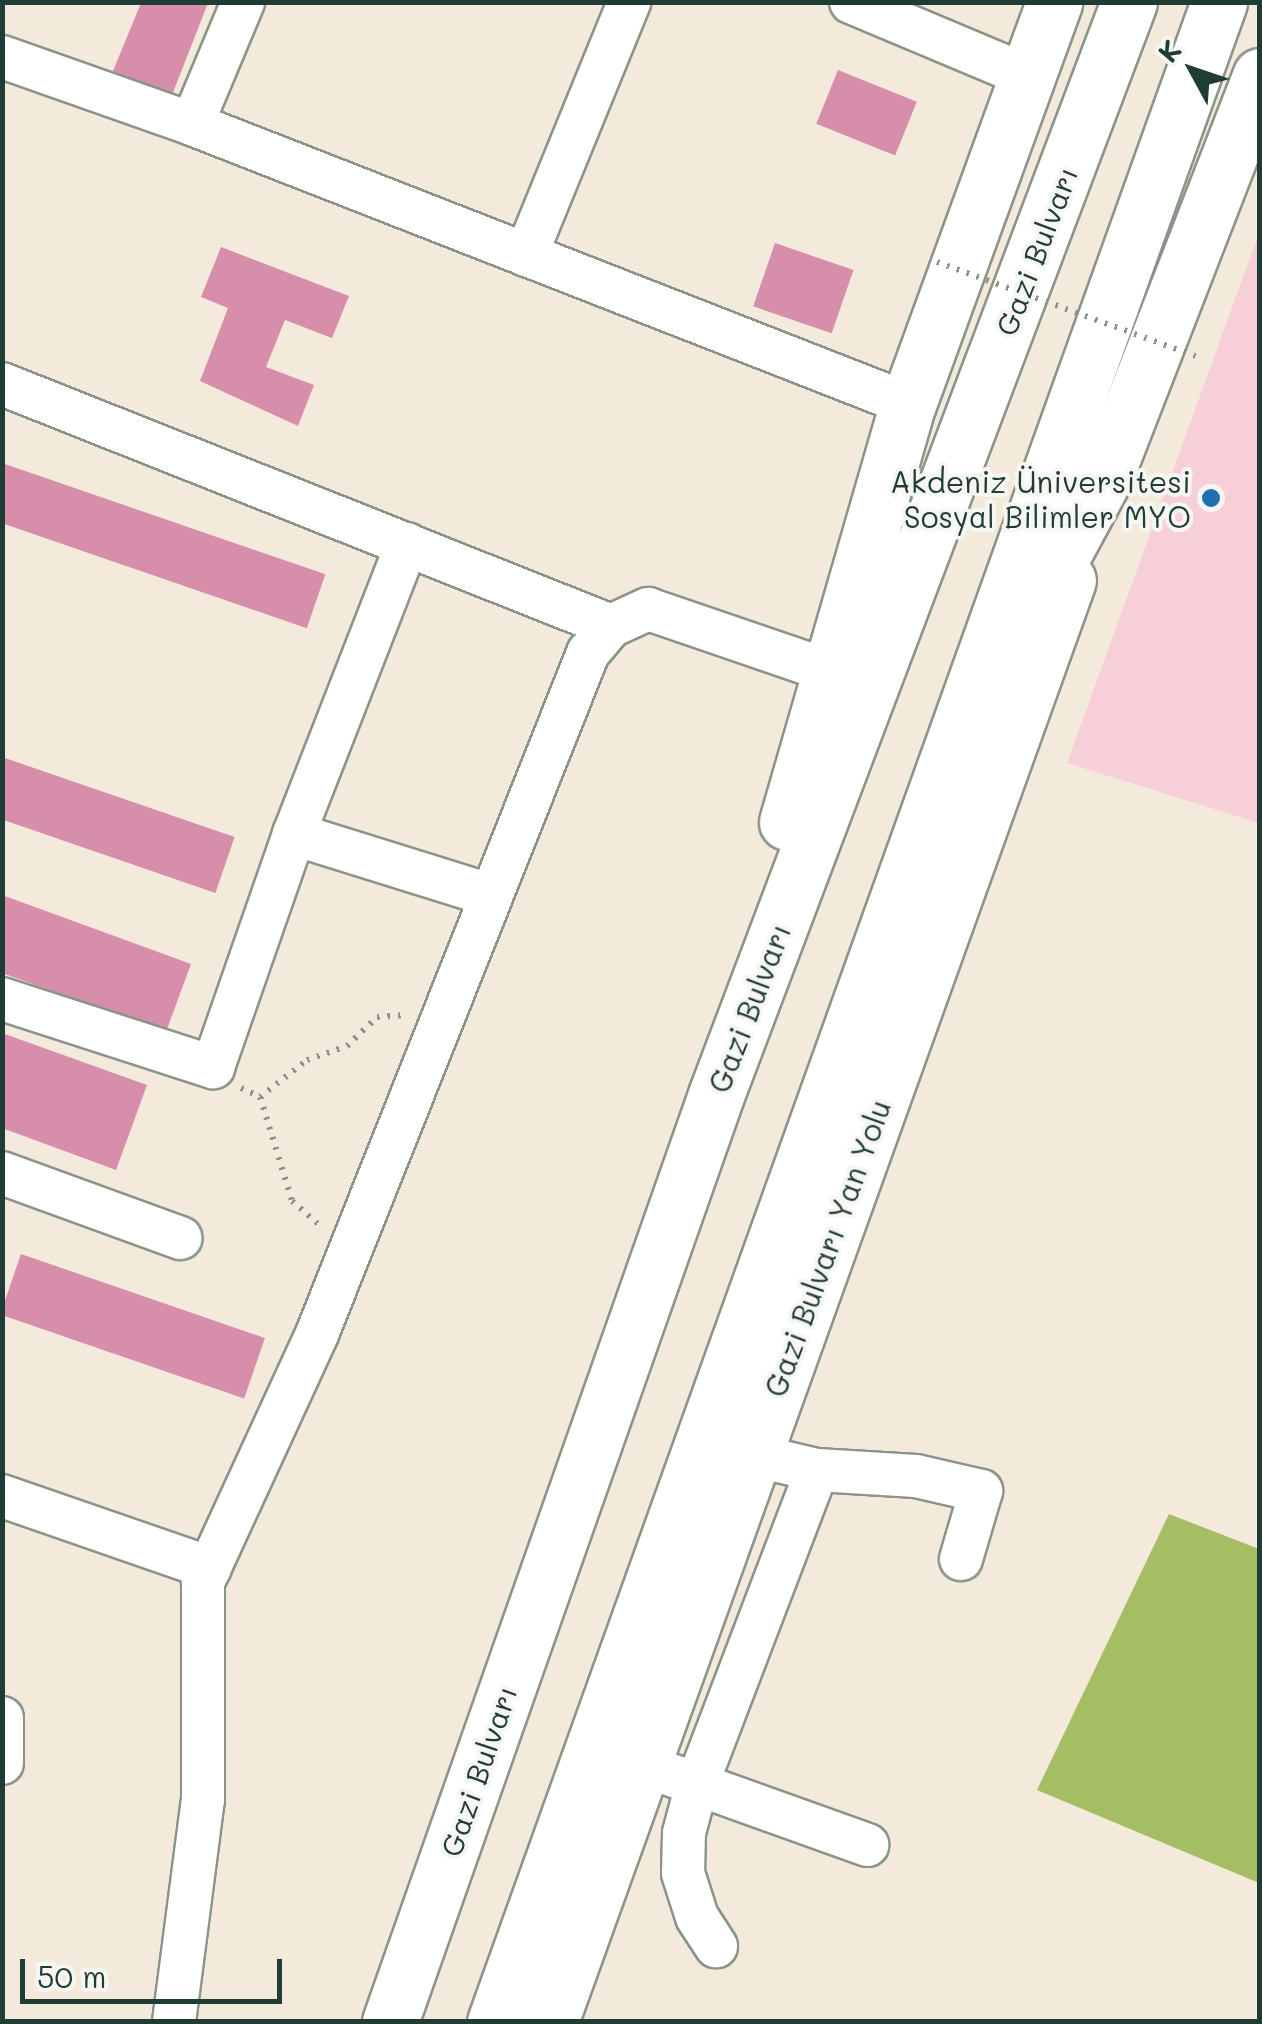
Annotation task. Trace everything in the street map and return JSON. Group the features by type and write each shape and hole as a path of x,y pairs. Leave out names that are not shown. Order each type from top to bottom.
{"main road":[{"path":"716,1095 826,670 908,404 1054,2"},
{"name":"Gazi Bulvarı","path":"390,2022 716,1095 1130,2"},
{"path":"495,2022 926,809 1219,2"},
{"path":"926,809 1106,474 1260,76"},
{"name":"Gazi Bulvarı Yan Yolu","path":"550,2022 1106,474"}],"street":[{"path":"192,124 243,2"},
{"path":"526,255 630,2"},
{"path":"851,2 1027,76"},
{"path":"2,57 192,124 908,404"},
{"path":"2,384 611,626"},
{"path":"2,999 213,1067 294,834 408,544"},
{"path":"174,2022 203,1800 203,1582 352,1245 588,653 611,626 648,609 826,670"},
{"path":"294,834 490,894"},
{"path":"2,1173 181,1238"},
{"path":"753,1454 816,1470 916,1476 981,1491 960,1559"},
{"path":"716,1946 697,1916 683,1873 684,1833 698,1784 816,1470"},
{"path":"2,1496 210,1568"},
{"path":"2,1718 2,1763"},
{"path":"642,1764 867,1844"}],"path":[{"path":"937,262 1194,356"},
{"path":"260,1097 307,1060 347,1046 377,1017 404,1015 438,1028"},
{"path":"213,1067 260,1097 292,1201 352,1245"}],"shaded area":[{"name":"Akdeniz Üniversitesi Sosyal Bilimler MYO","path":"1259,233 1260,823 1067,763"}],"green space":[{"path":"1169,1514 1259,1549 1259,1883 1037,1790"}],"building":[{"path":"141,3 208,3 172,95 113,71"},
{"path":"838,70 917,102 895,156 816,124"},
{"path":"775,243 853,270 832,333 753,306"},
{"path":"221,247 349,296 332,338 285,320 266,367 314,385 298,426 200,381 228,308 201,297"},
{"path":"2,463 325,574 307,628 2,523"},
{"path":"2,757 235,837 215,893 2,819"},
{"path":"2,895 191,964 166,1032 2,973"},
{"path":"2,1033 147,1085 116,1170 2,1128"},
{"path":"21,1254 265,1338 244,1399 2,1315"}],"place":[{"name":"Akdeniz Üniversitesi Sosyal Bilimler MYO","path":"1211,498"}]}
